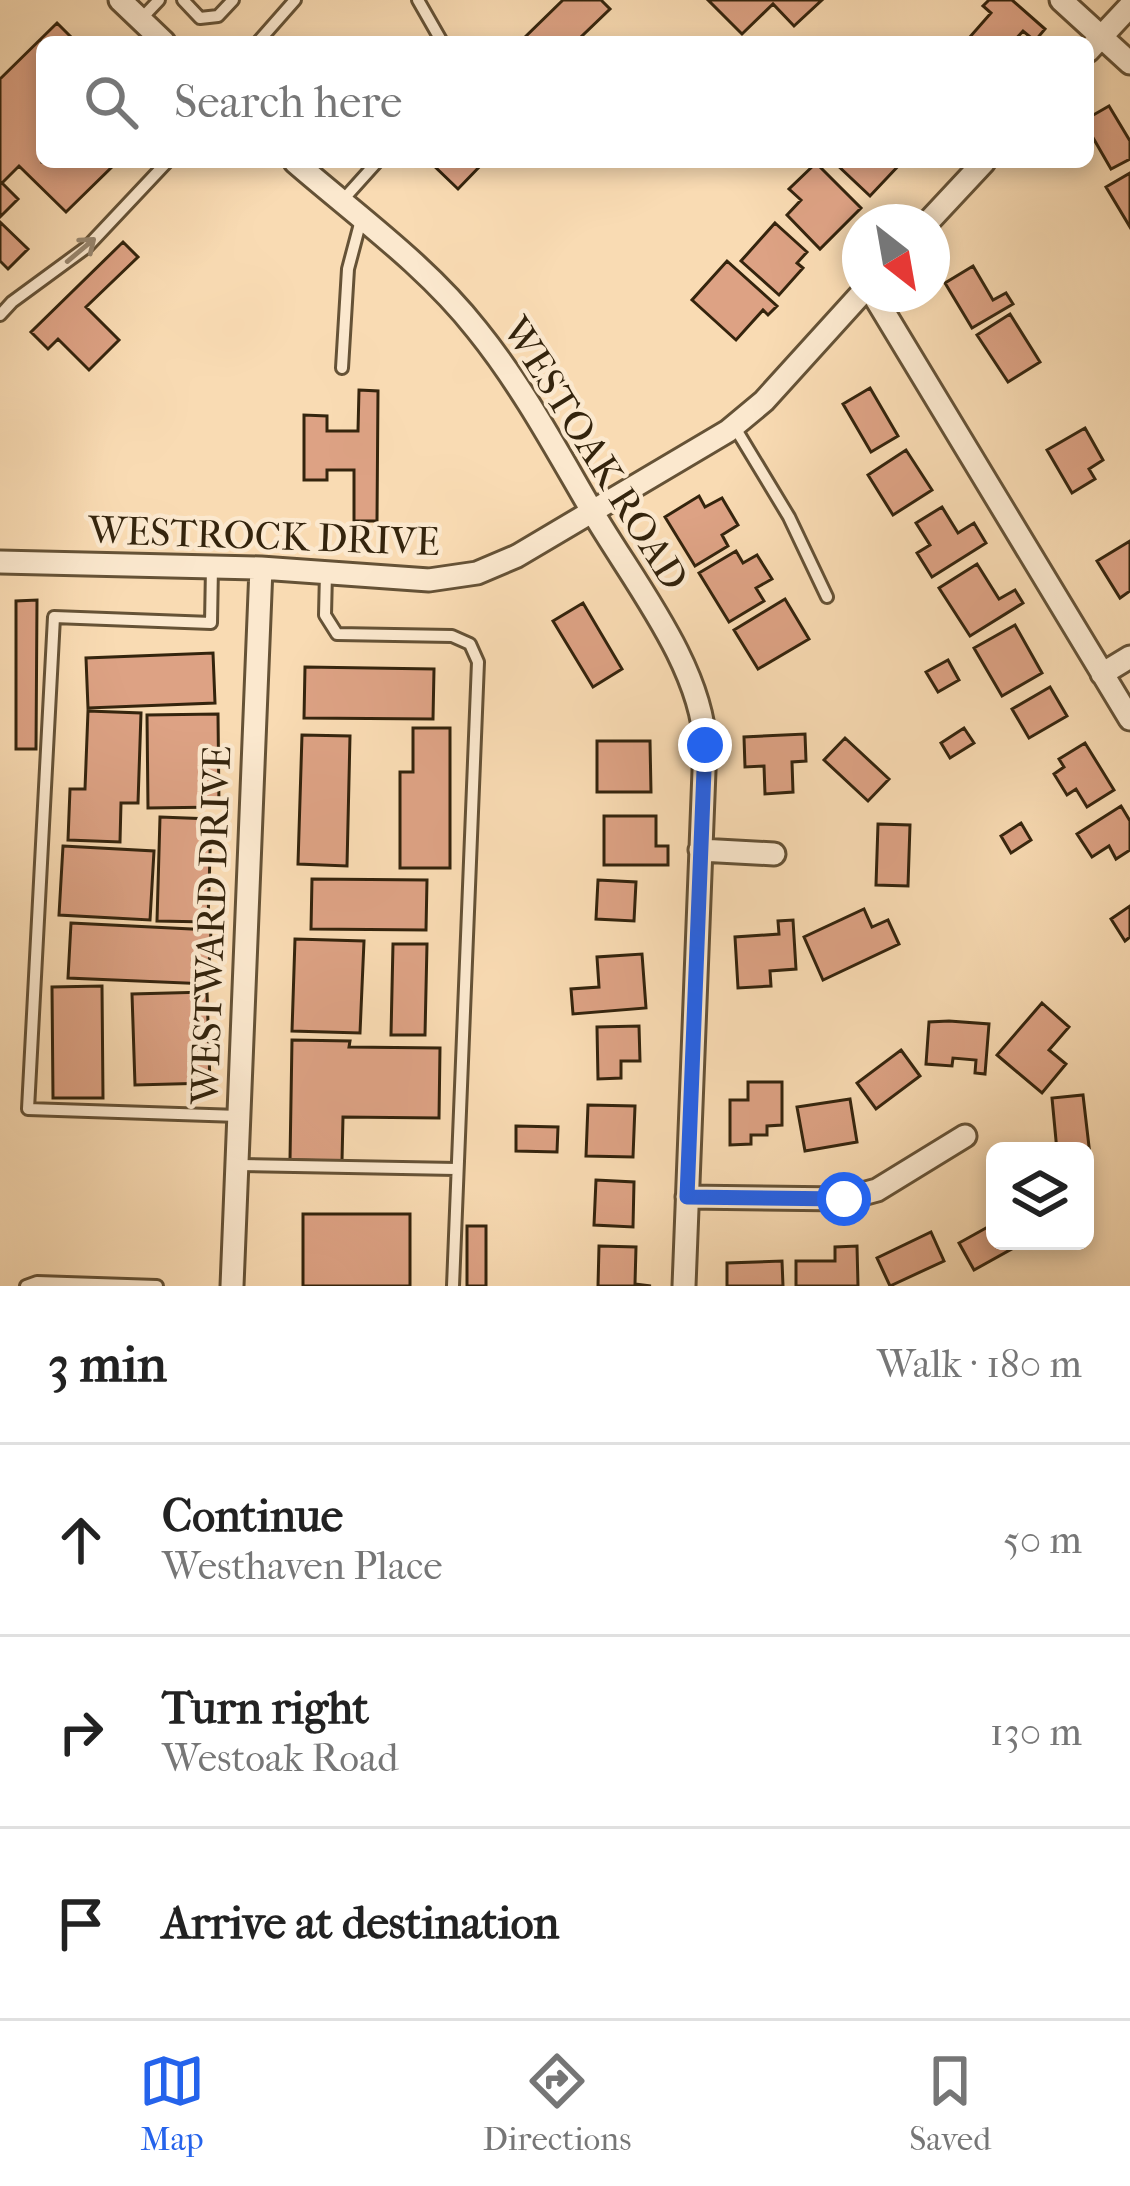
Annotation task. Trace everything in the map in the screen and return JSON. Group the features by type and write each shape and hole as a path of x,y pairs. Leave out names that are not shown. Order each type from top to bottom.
{"street":[{"path":"120,0 157,36"},
{"path":"1061,0 1088,36"},
{"path":"1130,7 1094,44 1130,63"},
{"name":"WESTOAK ROAD","path":"302,168 442,291 477,328 533,409 677,653 699,704 705,745 684,1286"},
{"path":"945,204 978,168"},
{"name":"WESTROCK DRIVE","path":"0,562 456,578 498,565 734,426 764,401 845,312"},
{"path":"884,312 1130,719"},
{"name":"WESTWARD DRIVE","path":"232,1286 260,568"},
{"path":"1102,674 1130,657"},
{"path":"700,850 774,854"},
{"path":"687,1197 844,1199 877,1190 965,1136"}],"lane":[{"path":"140,20 159,0"},
{"path":"182,0 200,18 218,16 233,0"},
{"path":"263,36 295,0"},
{"path":"418,0 439,36"},
{"path":"0,315 87,247 161,168"},
{"path":"340,202 371,168"},
{"path":"341,368 348,269 361,220"},
{"path":"734,426 789,517 827,597"},
{"path":"212,567 211,623 54,617 28,1109 239,1116"},
{"path":"326,572 325,615 338,634 452,637 470,644 478,662 453,1286"},
{"path":"237,1165 456,1169"},
{"path":"26,1286 37,1282 157,1286"}],"building":[{"path":"563,0 601,0 610,9 582,36 526,36"},
{"path":"708,0 822,0 794,26 773,4 742,34"},
{"path":"989,0 1012,0 1045,29 1039,36 1023,31 1018,36 971,36 991,13 983,6"},
{"path":"57,23 70,36 44,36"},
{"path":"36,44 36,168 111,168 66,212 19,166 2,183 18,199 0,217 0,79"},
{"path":"1109,106 1130,141 1130,159 1111,169 1094,139 1094,115"},
{"path":"436,168 478,168 458,189"},
{"path":"811,168 821,168 857,204 842,204 842,227 820,249 787,215 801,200 789,189"},
{"path":"840,168 896,168 870,196"},
{"path":"1130,173 1130,227 1106,187"},
{"path":"0,222 28,249 8,269 0,261"},
{"path":"775,223 807,252 797,263 803,268 779,295 741,261"},
{"path":"123,242 138,257 86,307 119,340 89,370 58,339 48,349 31,332"},
{"path":"727,261 777,306 768,315 763,310 736,340 692,300"},
{"path":"973,266 993,300 1006,293 1013,304 972,328 950,291 950,280"},
{"path":"1010,314 1040,362 1008,382 977,335"},
{"path":"870,388 898,436 871,452 843,404"},
{"path":"359,390 378,391 377,521 354,521 354,470 327,470 327,480 304,480 304,415 327,416 327,431 358,431"},
{"path":"1085,428 1103,460 1089,469 1095,479 1072,493 1047,450"},
{"path":"906,450 932,490 893,515 868,475"},
{"path":"699,496 705,507 722,498 738,525 722,535 728,546 695,566 665,517"},
{"path":"942,507 958,533 974,523 986,543 932,577 917,553 930,545 916,523"},
{"path":"1130,541 1130,591 1120,598 1097,561"},
{"path":"736,551 743,563 757,555 772,579 756,588 764,601 729,622 699,573"},
{"path":"977,564 999,599 1015,590 1023,603 970,636 939,588"},
{"path":"785,599 809,639 758,669 734,630"},
{"path":"37,600 36,749 16,749 16,601"},
{"path":"583,603 622,669 593,687 553,621"},
{"path":"1015,625 1042,673 1002,696 974,648"},
{"path":"213,653 215,703 88,708 86,658"},
{"path":"948,660 959,680 938,692 926,672"},
{"path":"305,667 434,669 433,719 304,718"},
{"path":"1050,687 1067,716 1029,738 1012,709"},
{"path":"88,711 141,713 138,803 121,803 120,842 68,840 70,789 85,789"},
{"path":"218,714 219,807 148,808 147,715"},
{"path":"413,728 450,728 450,868 400,868 400,772 413,772"},
{"path":"964,728 974,743 950,758 941,743"},
{"path":"805,734 806,761 792,762 793,792 765,794 764,766 745,767 744,737"},
{"path":"302,735 350,736 347,866 298,864"},
{"path":"845,738 889,779 868,801 824,760"},
{"path":"597,741 650,741 651,792 597,792"},
{"path":"1085,743 1114,790 1087,807 1076,789 1067,795 1054,774 1064,767 1059,759"},
{"path":"1121,806 1130,821 1130,850 1116,859 1109,846 1092,857 1077,834"},
{"path":"604,816 656,816 656,846 668,846 668,865 604,865"},
{"path":"160,817 211,819 208,922 157,921"},
{"path":"1021,823 1031,840 1011,853 1001,836"},
{"path":"878,824 910,825 908,886 876,885"},
{"path":"63,846 154,851 150,920 59,915"},
{"path":"312,879 427,880 426,930 311,929"},
{"path":"598,880 636,882 634,921 596,919"},
{"path":"1130,906 1130,937 1125,941 1111,919"},
{"path":"864,909 872,927 888,920 899,944 823,980 804,937"},
{"path":"793,920 796,969 770,971 771,986 738,988 735,937 779,934 778,921"},
{"path":"71,923 211,930 208,984 68,978"},
{"path":"295,939 364,941 360,1033 292,1031"},
{"path":"393,944 427,944 425,1035 391,1035"},
{"path":"642,954 646,1008 573,1014 571,989 599,987 597,957"},
{"path":"102,986 103,1098 53,1098 52,987"},
{"path":"207,992 210,1083 135,1085 132,994"},
{"path":"1042,1003 1069,1027 1049,1050 1066,1064 1042,1093 997,1055"},
{"path":"929,1022 989,1024 985,1074 975,1073 976,1060 953,1058 952,1066 926,1064"},
{"path":"639,1026 640,1061 621,1061 621,1078 598,1079 597,1027"},
{"path":"292,1040 350,1041 349,1047 440,1048 439,1118 343,1117 342,1161 290,1160"},
{"path":"901,1050 920,1076 876,1109 857,1083"},
{"path":"748,1082 782,1082 782,1125 767,1126 767,1135 751,1135 751,1144 730,1145 730,1100 748,1100"},
{"path":"1083,1095 1088,1142 1056,1142 1052,1098"},
{"path":"850,1099 857,1142 805,1151 797,1107"},
{"path":"588,1105 635,1106 633,1157 586,1156"},
{"path":"516,1126 558,1127 557,1152 516,1151"},
{"path":"596,1180 634,1182 633,1227 594,1225"},
{"path":"303,1214 410,1214 410,1286 303,1286"},
{"path":"467,1226 486,1226 486,1286 467,1286"},
{"path":"986,1228 986,1250 1010,1250 974,1270 959,1243"},
{"path":"931,1232 944,1261 890,1286 877,1258"},
{"path":"599,1246 636,1247 635,1284 651,1286 598,1286"},
{"path":"857,1246 858,1286 796,1286 796,1261 835,1261 835,1247"},
{"path":"782,1261 783,1286 727,1286 727,1263"}],"route":[{"path":"705,745 687,1197 844,1199"}]}
